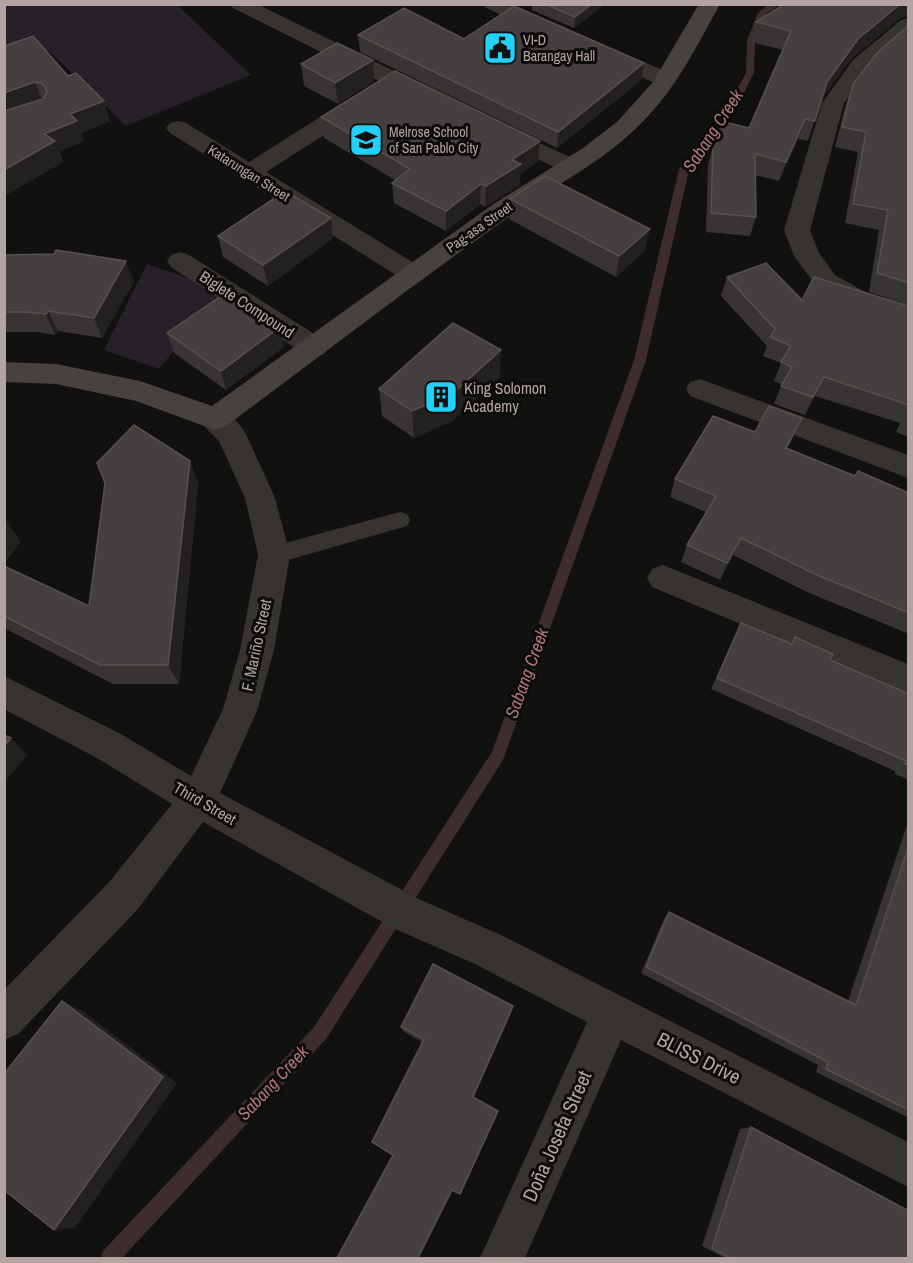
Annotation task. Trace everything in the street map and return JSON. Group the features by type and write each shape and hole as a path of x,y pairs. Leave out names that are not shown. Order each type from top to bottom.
{"street":[{"path":"240,4 446,106"},
{"path":"493,4 665,79"},
{"name":"Pag-asa Street","path":"215,419 413,274 534,188 571,166 610,138 641,111 665,79 710,4"},
{"path":"909,24 861,65 833,103 797,230 807,256 826,281 861,302 909,316"},
{"path":"248,173 394,81"},
{"path":"477,121 571,166"},
{"name":"Katarungan Street","path":"178,128 413,274"},
{"name":"Biglete Compound","path":"180,261 314,347"},
{"name":"F. Mariño Street","path":"4,372 56,374 140,391 215,419 231,434 260,498 274,555 257,650 240,711 198,800 124,895 4,1020"},
{"path":"700,389 909,467"},
{"path":"663,579 909,679"},
{"name":"Third Street","path":"4,691 109,746 198,800 407,914 489,950"},
{"name":"BLISS Drive","path":"489,950 909,1165"},
{"name":"Doña Josefa Street","path":"502,1258 612,1013"}],"lane":[{"path":"274,555 400,520"}],"shaded area":[{"path":"176,4 251,75 126,126 49,51 5,67 5,5"},
{"path":"147,264 222,290 159,369 104,350"}],"building":[{"path":"545,4 592,4 575,17"},
{"path":"784,4 900,4 858,39 827,82 815,121 805,119 786,162 755,154 756,217 711,213 713,146 725,122 749,128 791,31 756,22"},
{"path":"514,6 644,63 558,132 358,35 404,8 464,39"},
{"path":"909,25 909,283 877,273 888,210 853,204 866,132 842,127 853,84 878,52"},
{"path":"33,36 68,76 76,73 104,101 70,114 77,121 44,134 55,141 4,170 4,111 43,99 47,91 43,84 35,82 4,93 4,46"},
{"path":"337,43 373,60 335,83 301,64"},
{"path":"395,71 540,141 512,160 521,164 486,186 481,184 446,211 392,183 410,169 321,117"},
{"path":"545,176 650,229 619,256 510,199"},
{"path":"285,191 331,218 263,265 218,236"},
{"path":"56,250 126,261 94,318 48,311 46,314 4,312 4,255 54,254"},
{"path":"766,263 802,300 814,277 909,306 909,405 824,377 813,397 781,386 792,367 781,362 791,346 770,337 775,329 727,277"},
{"path":"227,292 280,327 221,371 167,333"},
{"path":"453,323 501,350 452,394 412,411 379,389"},
{"path":"769,406 802,418 786,448 855,476 858,471 909,493 909,613 817,575 741,538 727,563 687,545 716,496 675,479 713,416 755,432"},
{"path":"134,425 190,461 168,665 100,665 4,616 4,566 89,606 105,483 97,463"},
{"path":"741,623 792,644 795,637 833,654 830,660 909,694 909,765 905,764 906,761 717,678"},
{"path":"4,735 11,738 4,746"},
{"path":"909,845 909,1110 826,1069 828,1062 646,967 669,912 856,1005"},
{"path":"433,964 513,1006 473,1097 498,1111 460,1194 452,1190 418,1258 337,1258 393,1155 372,1142 424,1039 401,1027"},
{"path":"62,1001 163,1077 54,1230 4,1190 4,1074"},
{"path":"751,1127 909,1211 909,1258 730,1258 712,1248"}],"waterway":[{"name":"Sabang Creek","path":"110,1258 320,1033 498,755 640,360 684,169 726,118 750,73 751,40 762,13 776,4"}],"place":[{"name":"VI-D Barangay Hall","path":"500,48"},
{"name":"Melrose School of San Pablo City","path":"366,140"},
{"name":"King Solomon Academy","path":"441,397"}]}
